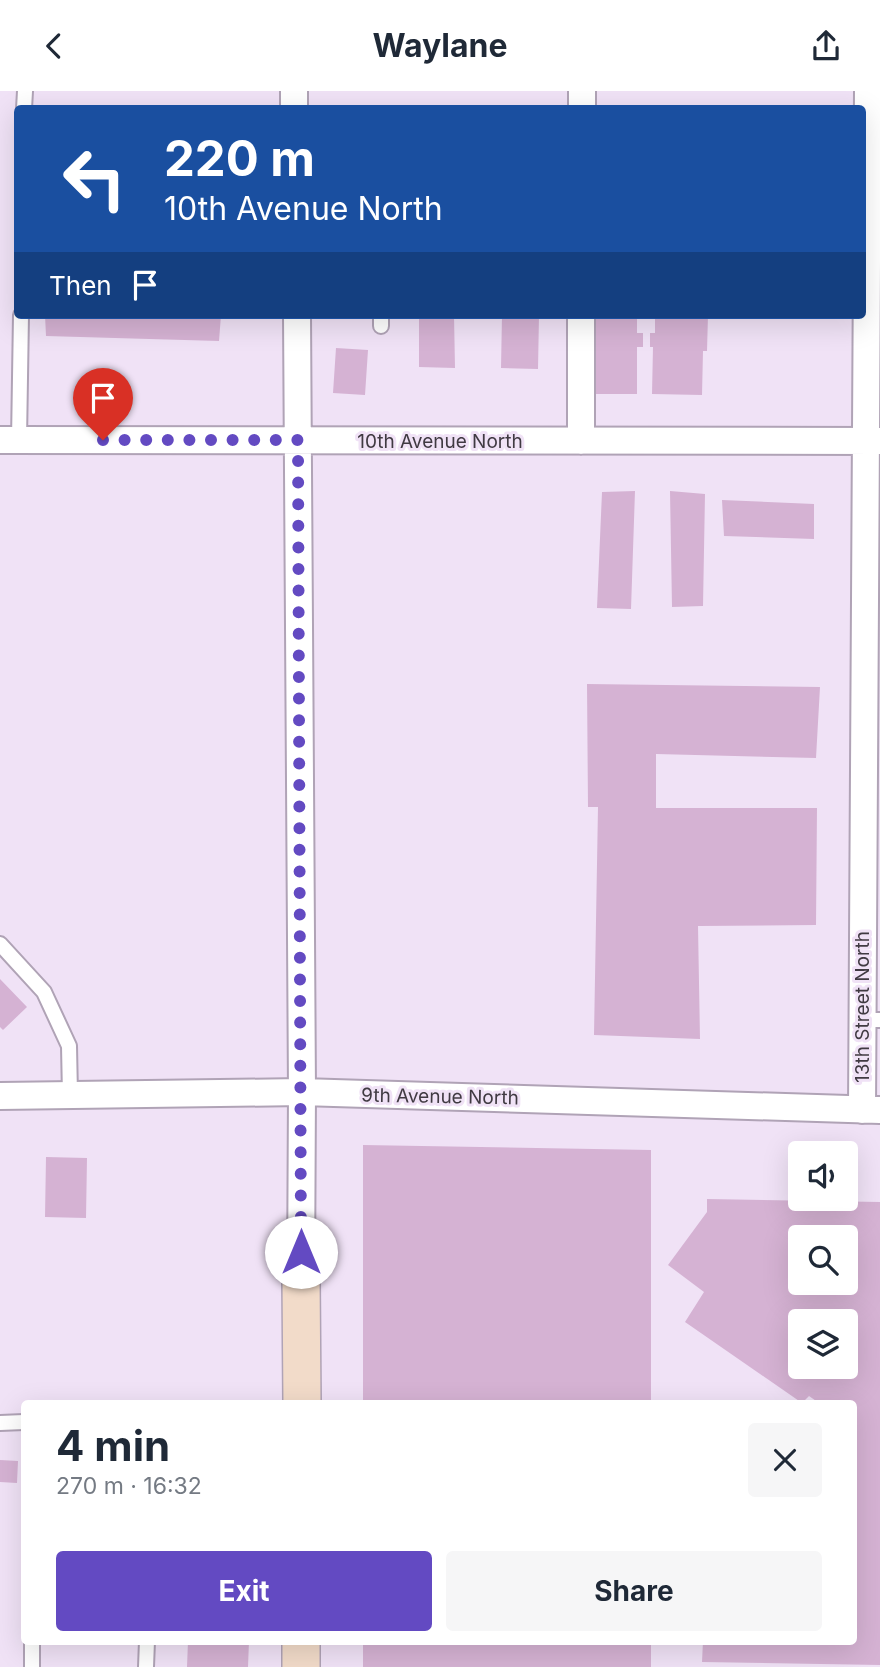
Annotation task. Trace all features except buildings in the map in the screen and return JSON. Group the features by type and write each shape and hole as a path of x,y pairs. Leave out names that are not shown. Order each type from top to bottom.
{"street":[{"name":"13th Street North","path":"867,91 873,441 871,1110"},
{"path":"297,319 302,1400"},
{"path":"581,319 581,441"},
{"name":"10th Avenue North","path":"9,440 873,441"},
{"name":"9th Avenue North","path":"0,1096 302,1092 871,1110"},
{"path":"301,1645 301,1667"}],"lane":[{"path":"9,440 21,319"},
{"path":"0,944 44,992 69,1046 70,1095"},
{"path":"0,1423 21,1422"},
{"path":"32,1645 32,1667"},
{"path":"146,1667 147,1645"}],"route":[{"path":"103,440 298,440 301,1252"}]}
